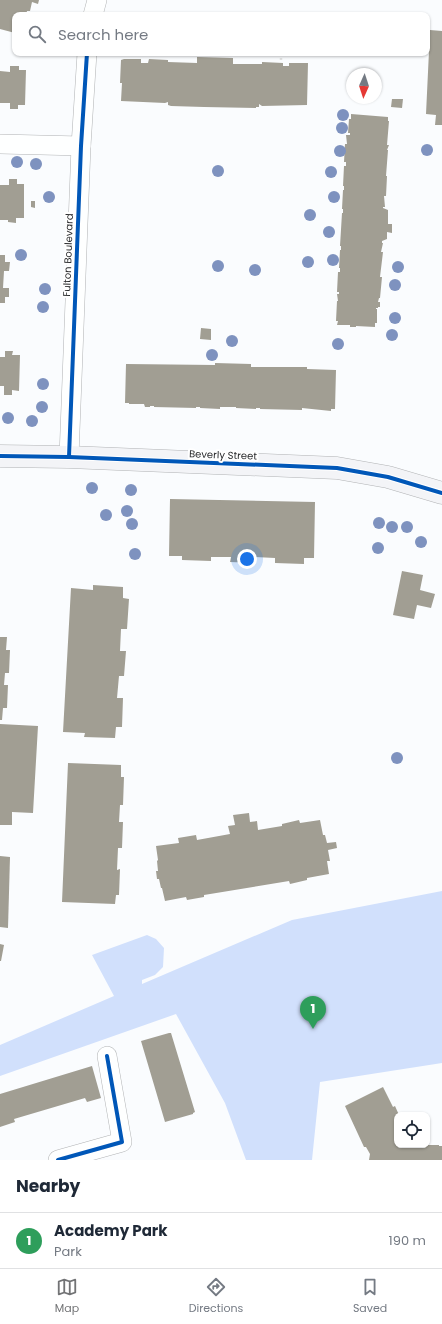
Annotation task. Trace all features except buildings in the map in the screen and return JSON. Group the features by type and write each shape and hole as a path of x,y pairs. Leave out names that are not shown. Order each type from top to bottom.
{"street":[{"path":"94,12 97,0"},
{"name":"Fulton Boulevard","path":"68,457 81,146 87,56"},
{"path":"0,144 81,146"},
{"name":"Beverly Street","path":"0,456 68,457 337,468 388,477 442,493"},
{"path":"58,1160 122,1142 107,1056"}],"shaded area":[{"path":"442,891 442,1063 320,1082 312,1160 246,1160 225,1103 176,1014 0,1076 0,1045 114,996 92,955 147,935 156,939 164,948 163,967 155,975 142,980 142,984 292,920"}],"cycle path":[{"path":"69,457 81,146 87,56"},
{"path":"0,456 69,457 337,468 388,477 442,493"},
{"path":"58,1160 122,1142 107,1056"}],"place":[{"name":"Academy Park","path":"313,1029"}]}
